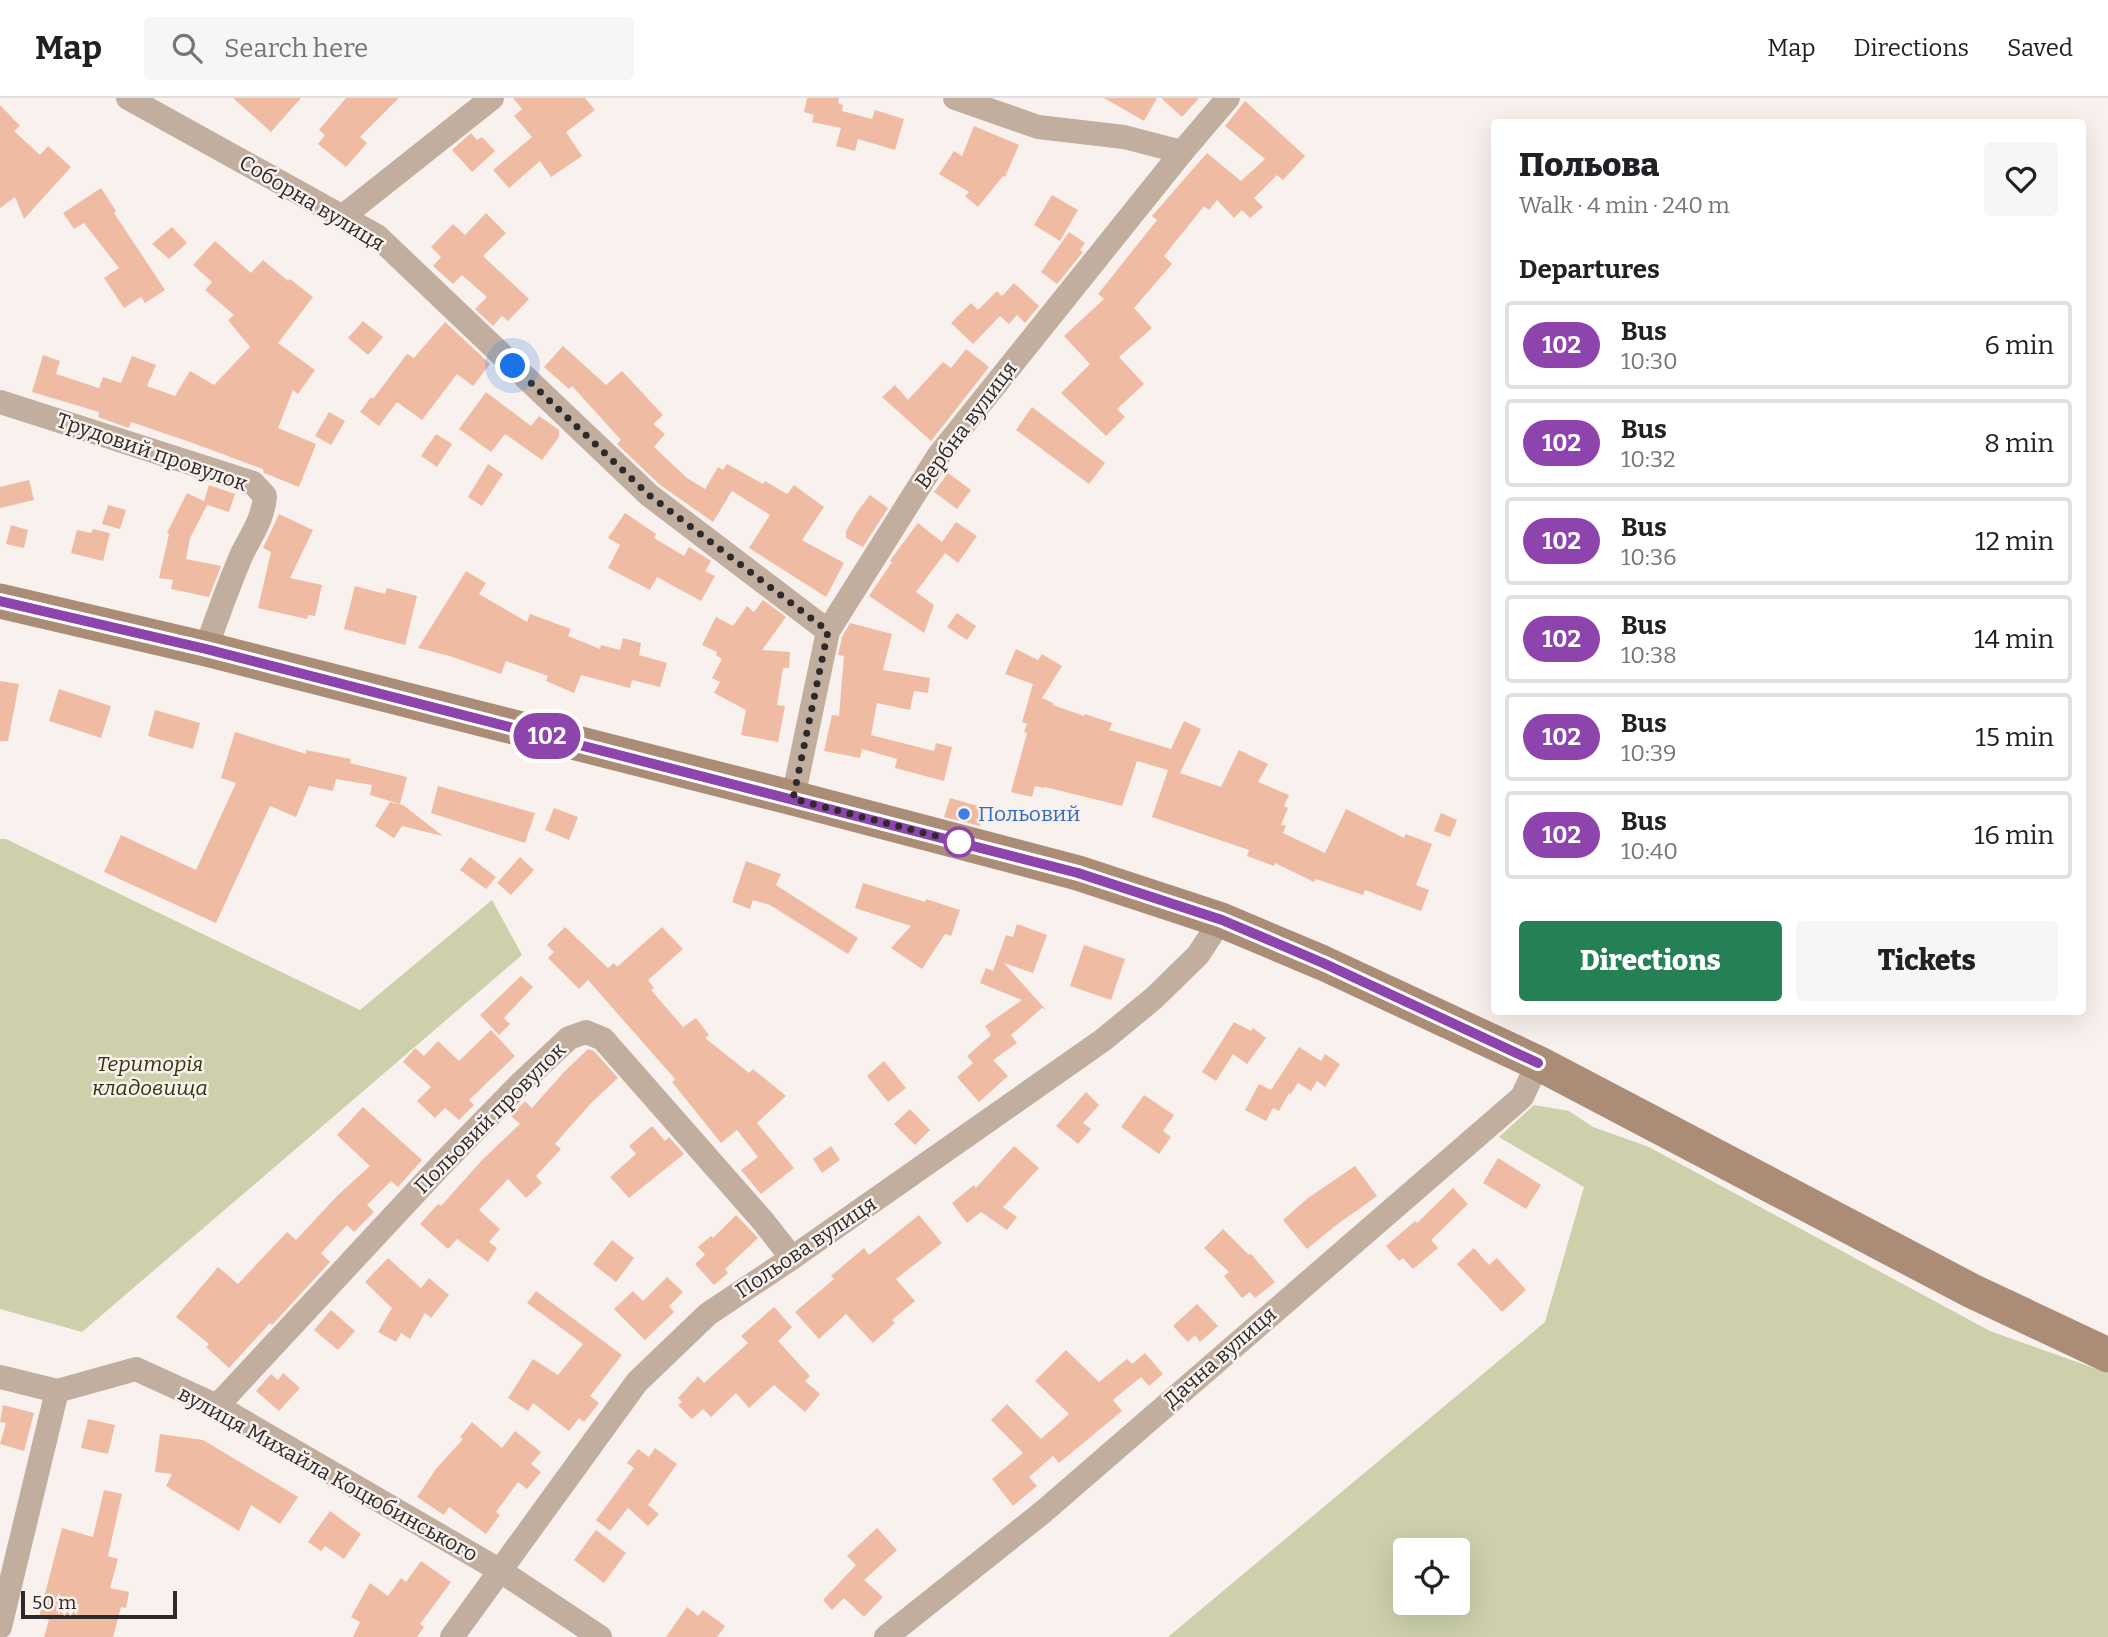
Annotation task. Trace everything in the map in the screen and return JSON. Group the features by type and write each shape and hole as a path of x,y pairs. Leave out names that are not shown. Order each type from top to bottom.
{"street":[{"name":"Соборна вулиця","path":"128,98 377,236 649,495 828,631"},
{"path":"342,217 492,98"},
{"path":"955,98 1038,127 1124,137 1181,152"},
{"name":"Вербна вулиця","path":"793,799 828,631 939,455 1181,152 1228,98"},
{"name":"Трудовий провулок","path":"0,402 253,483 265,496 263,514 220,607 206,649"},
{"path":"0,601 206,649 1078,873 1222,920 1323,963 1538,1063 1960,1285 2108,1354"},
{"name":"Польова вулиця","path":"452,1637 637,1382 708,1314 1103,1040 1154,998 1198,955 1222,920"},
{"name":"Польовий провулок","path":"217,1406 521,1083 569,1038 586,1032 603,1039 763,1221 792,1258"},
{"name":"Дачна вулиця","path":"886,1637 1043,1512 1522,1097 1538,1063"},
{"name":"вулиця Михайла Коцюбинського","path":"0,1377 57,1391 136,1369 217,1406 499,1570 600,1637"},
{"path":"0,1627 57,1391"}],"green space":[{"name":"Територія кладовища","path":"0,839 6,839 360,1010 492,900 522,955 82,1332 0,1309"},
{"path":"1534,1105 1569,1111 1593,1127 1649,1147 1990,1331 2108,1373 2108,1637 1168,1637 1545,1322 1584,1187 1499,1137"}],"building":[{"path":"233,98 301,98 271,132"},
{"path":"346,98 399,98 360,137 367,143 346,167 318,144 325,135 319,130"},
{"path":"513,98 585,98 595,110 566,132 582,156 551,177 540,161 509,188 493,170 532,137 514,116 522,109"},
{"path":"807,98 839,98 838,103 843,105 842,111 872,119 875,110 904,119 895,150 858,139 855,151 836,146 841,128 812,122 814,115 804,112"},
{"path":"1104,98 1157,98 1144,121"},
{"path":"1161,98 1199,98 1182,117"},
{"path":"1245,101 1305,156 1283,180 1277,175 1254,198 1263,207 1250,218 1242,210 1234,218 1217,200 1209,210 1204,206 1164,256 1172,264 1134,308 1152,328 1119,357 1144,384 1117,409 1125,417 1106,436 1061,393 1090,364 1064,336 1104,299 1098,294 1157,220 1152,216 1207,153 1241,181 1265,159 1225,126"},
{"path":"0,105 20,126 14,131 40,155 48,146 71,167 24,219 15,197 0,208"},
{"path":"974,126 1019,145 1005,177 1003,176 978,207 965,196 969,192 939,174 954,151 962,156"},
{"path":"471,133 477,140 482,137 495,151 472,172 452,150"},
{"path":"101,188 116,211 114,213 165,290 145,303 141,297 124,308 104,278 119,268 84,223 74,229 63,213"},
{"path":"1052,195 1078,210 1060,241 1034,225"},
{"path":"486,213 506,233 483,256 529,299 508,321 502,316 493,326 475,309 487,297 462,275 453,284 433,266 441,257 431,247 453,224 465,235"},
{"path":"172,227 187,243 169,259 152,244"},
{"path":"1069,232 1085,243 1080,250 1083,252 1057,284 1041,272"},
{"path":"215,241 251,273 263,260 313,297 278,343 315,370 298,394 293,390 278,428 316,444 299,487 264,473 263,469 190,442 131,422 129,428 98,417 99,412 32,392 43,355 60,361 56,374 99,388 103,377 121,383 132,356 156,365 147,386 175,396 190,371 214,385 250,347 228,320 234,315 205,290 212,282 193,265"},
{"path":"1014,283 1039,306 1025,323 1017,315 1009,324 1000,316 973,344 951,323 971,303 978,310 997,291 1002,296"},
{"path":"363,321 383,337 368,355 348,338"},
{"path":"445,322 490,364 473,386 457,374 422,420 397,402 379,426 360,412 407,354 414,358"},
{"path":"563,346 606,385 622,371 663,415 653,424 665,434 654,447 687,478 705,489 718,467 723,470 727,464 787,494 794,485 824,507 802,540 844,563 826,597 749,548 770,515 732,491 713,522 659,484 617,444 621,440 572,386 569,389 544,367"},
{"path":"966,349 989,367 931,441 882,397 895,385 908,400 943,362 951,368"},
{"path":"486,392 531,426 539,416 559,430 559,437 542,460 505,434 491,452 459,429"},
{"path":"1032,407 1105,463 1089,484 1016,430"},
{"path":"329,412 345,421 331,445 315,436"},
{"path":"436,434 452,444 437,467 421,456"},
{"path":"488,464 503,474 482,506 468,497"},
{"path":"948,473 971,490 957,509 934,492"},
{"path":"29,480 34,500 0,508 0,487"},
{"path":"209,485 235,494 229,512 207,505 190,538 186,559 221,566 209,597 171,589 173,580 159,578 169,534 167,533 187,493 204,501"},
{"path":"870,495 888,508 863,547 846,538 846,531"},
{"path":"108,505 126,510 120,529 102,524"},
{"path":"625,513 656,534 654,538 684,556 689,547 711,561 705,571 715,576 701,601 657,577 650,590 608,568 620,545 608,538"},
{"path":"279,514 313,530 290,578 322,585 315,616 308,615 307,619 258,608 271,552 263,548"},
{"path":"956,522 977,536 958,563 945,553 916,592 934,605 924,633 869,596 918,523 942,542"},
{"path":"11,525 28,530 24,548 6,544"},
{"path":"93,529 110,533 103,561 71,553 77,530 91,533"},
{"path":"466,571 486,583 479,594 527,622 530,614 571,629 568,636 600,649 601,645 620,650 623,638 641,643 639,655 667,663 660,687 632,680 630,688 581,675 574,693 546,681 548,676 506,661 501,674 418,648"},
{"path":"355,586 385,594 387,588 417,596 405,645 344,629"},
{"path":"763,600 786,617 762,650 790,652 789,668 783,668 777,705 785,706 778,742 741,735 746,710 714,693 720,682 712,678 722,659 716,655 717,652 702,645 716,617 733,626 747,606 754,612"},
{"path":"957,613 976,626 967,640 947,627"},
{"path":"850,623 892,634 883,670 930,678 928,693 914,691 910,710 877,703 871,735 934,751 936,743 952,747 944,781 895,768 897,759 862,749 860,758 824,751 832,715 839,716 844,656 838,655 842,637"},
{"path":"1016,649 1038,660 1042,654 1062,666 1042,698 1053,705 1112,723 1109,730 1171,749 1184,721 1201,729 1180,773 1221,787 1239,750 1268,764 1258,782 1289,795 1284,806 1288,808 1281,825 1286,826 1283,833 1325,853 1346,809 1404,838 1406,834 1432,844 1416,885 1429,890 1421,911 1365,890 1363,895 1316,879 1314,882 1275,863 1274,866 1247,856 1249,850 1152,817 1168,770 1137,761 1122,806 1045,787 1035,786 1032,797 1011,792 1027,733 1024,732 1028,722 1022,722 1033,684 1005,674"},
{"path":"0,681 19,684 8,741 0,741"},
{"path":"59,689 111,706 101,738 49,721"},
{"path":"155,710 200,723 193,749 148,736"},
{"path":"235,732 306,754 306,750 351,759 350,763 407,777 400,804 370,795 372,785 336,779 333,791 309,786 296,817 270,806 216,923 104,872 121,835 196,870 236,783 221,778"},
{"path":"438,786 535,813 525,843 431,813"},
{"name":"Польовий","path":"950,798 985,808 980,826 944,817"},
{"path":"390,802 403,805 443,836 402,826 394,838 375,826"},
{"path":"554,808 578,817 569,840 545,830"},
{"path":"1441,813 1457,820 1450,837 1434,831"},
{"path":"470,857 496,877 486,889 460,870"},
{"path":"520,857 534,870 511,895 497,883"},
{"path":"746,861 781,874 776,885 858,938 848,954 770,905 753,900 750,909 732,902"},
{"path":"863,883 960,910 951,936 945,934 922,969 891,948 911,926 855,908"},
{"path":"1017,924 1047,935 1033,973 1004,963 1046,1010 1042,1008 1011,1035 1017,1043 993,1060 1008,1076 979,1102 957,1077 973,1063 967,1056 991,1035 985,1026 1022,1000 980,983 986,968 993,971 1006,935 1013,937"},
{"path":"565,927 608,968 614,963 617,967 662,927 683,949 648,980 654,988 651,990 683,1027 696,1018 709,1035 705,1038 749,1073 753,1069 786,1096 757,1123 794,1168 761,1194 741,1170 758,1157 737,1130 721,1143 672,1082 675,1079 588,980 579,989 548,958 554,952 547,945"},
{"path":"1084,945 1125,959 1111,1000 1070,986"},
{"path":"521,976 533,987 504,1018 510,1024 499,1035 480,1015"},
{"path":"1234,1022 1251,1031 1253,1028 1266,1038 1247,1064 1233,1054 1216,1081 1202,1072"},
{"path":"491,1030 515,1056 469,1100 474,1105 459,1120 445,1108 435,1118 417,1101 431,1087 403,1062 415,1048 424,1056 438,1041 459,1061"},
{"path":"1299,1047 1321,1061 1325,1054 1340,1064 1325,1087 1317,1081 1311,1091 1298,1083 1279,1111 1273,1108 1266,1121 1245,1110 1259,1084 1271,1090"},
{"path":"588,1049 594,1051 618,1078 591,1103 555,1144 561,1149 536,1176 542,1183 526,1198 508,1179 479,1210 500,1229 489,1242 497,1248 488,1262 457,1239 448,1249 420,1224 438,1204 441,1206 483,1159 520,1124 511,1116 525,1101 532,1108"},
{"path":"884,1061 906,1088 888,1102 867,1076"},
{"path":"1086,1092 1099,1105 1083,1123 1091,1129 1078,1144 1056,1126"},
{"path":"1144,1095 1174,1115 1163,1131 1171,1137 1159,1154 1121,1127"},
{"path":"363,1107 422,1160 398,1187 391,1181 367,1205 374,1212 354,1232 347,1225 321,1253 330,1262 229,1368 206,1347 209,1344 176,1317 218,1267 238,1284 287,1232 296,1240 338,1195 370,1166 337,1135"},
{"path":"910,1109 930,1130 915,1145 894,1124"},
{"path":"652,1126 665,1141 669,1137 684,1154 629,1198 610,1177 636,1154 629,1146"},
{"path":"831,1146 840,1160 822,1173 813,1159"},
{"path":"1014,1146 1039,1168 1003,1207 1017,1217 1007,1230 981,1212 967,1223 952,1203 974,1185 976,1188"},
{"path":"1498,1158 1541,1185 1526,1209 1483,1183"},
{"path":"1355,1166 1377,1196 1307,1249 1283,1220 1308,1198"},
{"path":"1453,1188 1468,1204 1431,1240 1438,1248 1413,1269 1403,1258 1399,1261 1386,1246 1415,1221 1417,1223"},
{"path":"736,1215 758,1238 725,1269 728,1273 714,1285 695,1264 705,1255 698,1247 711,1236 713,1238"},
{"path":"919,1215 942,1243 896,1279 915,1301 892,1320 895,1323 873,1343 846,1314 819,1339 795,1312 834,1279 831,1276 864,1248 869,1255"},
{"path":"1223,1229 1251,1254 1275,1282 1255,1298 1250,1292 1242,1298 1224,1276 1229,1272 1204,1248"},
{"path":"612,1240 634,1258 616,1282 593,1264"},
{"path":"1474,1248 1489,1265 1497,1258 1526,1290 1502,1312 1457,1264"},
{"path":"388,1258 421,1288 429,1278 449,1295 431,1318 425,1313 410,1339 401,1333 396,1342 378,1332 392,1308 365,1282"},
{"path":"667,1277 683,1292 669,1306 674,1312 645,1340 614,1309 633,1291 643,1301"},
{"path":"536,1291 622,1355 590,1396 599,1403 584,1422 579,1418 569,1431 533,1403 528,1411 508,1398 533,1359 558,1375 583,1344 527,1303"},
{"path":"1197,1304 1218,1326 1200,1342 1195,1335 1188,1342 1173,1326"},
{"path":"774,1307 792,1327 778,1341 810,1376 805,1381 820,1394 805,1412 774,1385 749,1408 736,1393 711,1417 703,1409 692,1419 678,1405 682,1402 678,1398 698,1376 704,1383 748,1343 741,1336"},
{"path":"331,1310 355,1331 338,1350 314,1330"},
{"path":"1066,1350 1099,1382 1127,1359 1132,1364 1145,1353 1163,1374 1149,1386 1141,1377 1113,1400 1122,1411 1059,1463 1053,1456 1029,1477 1037,1486 1013,1506 992,1479 1023,1453 991,1420 1007,1404 1041,1439 1069,1414 1035,1381"},
{"path":"283,1373 300,1388 279,1411 256,1391 271,1374 278,1380"},
{"path":"3,1405 34,1413 24,1451 0,1444 6,1423 0,1422"},
{"path":"88,1419 115,1425 108,1454 81,1448"},
{"path":"472,1422 502,1448 515,1431 541,1452 531,1464 541,1472 527,1489 518,1482 496,1512 500,1515 486,1534 449,1507 444,1515 417,1497 436,1469 463,1439 460,1437"},
{"path":"160,1434 203,1440 298,1497 280,1524 251,1505 239,1531 166,1486 172,1474 155,1472"},
{"path":"655,1448 677,1464 648,1505 659,1514 648,1526 628,1508 610,1531 596,1520 634,1468 627,1463 638,1449 649,1457"},
{"path":"104,1490 122,1494 108,1556 118,1559 110,1588 129,1592 126,1608 121,1607 113,1637 44,1637 49,1620 39,1617 62,1528 93,1537"},
{"path":"330,1511 361,1534 344,1559 325,1546 321,1551 308,1542"},
{"path":"877,1528 897,1550 864,1580 883,1597 864,1617 844,1598 832,1610 823,1600 856,1565 847,1556"},
{"path":"596,1530 626,1553 604,1583 574,1560"},
{"path":"421,1561 451,1582 420,1624 424,1627 417,1637 353,1637 360,1622 351,1617 370,1583 388,1596 401,1578 406,1582"},
{"path":"687,1607 698,1616 703,1610 725,1626 717,1637 666,1637"}],"bus line":[{"name":"102","path":"0,601 206,649 1078,873 1222,920 1323,963 1538,1063"}],"place":[{"name":"Польовий","path":"964,814"}],"route":[{"path":"513,366 649,495 828,631 793,799 959,842"}]}
